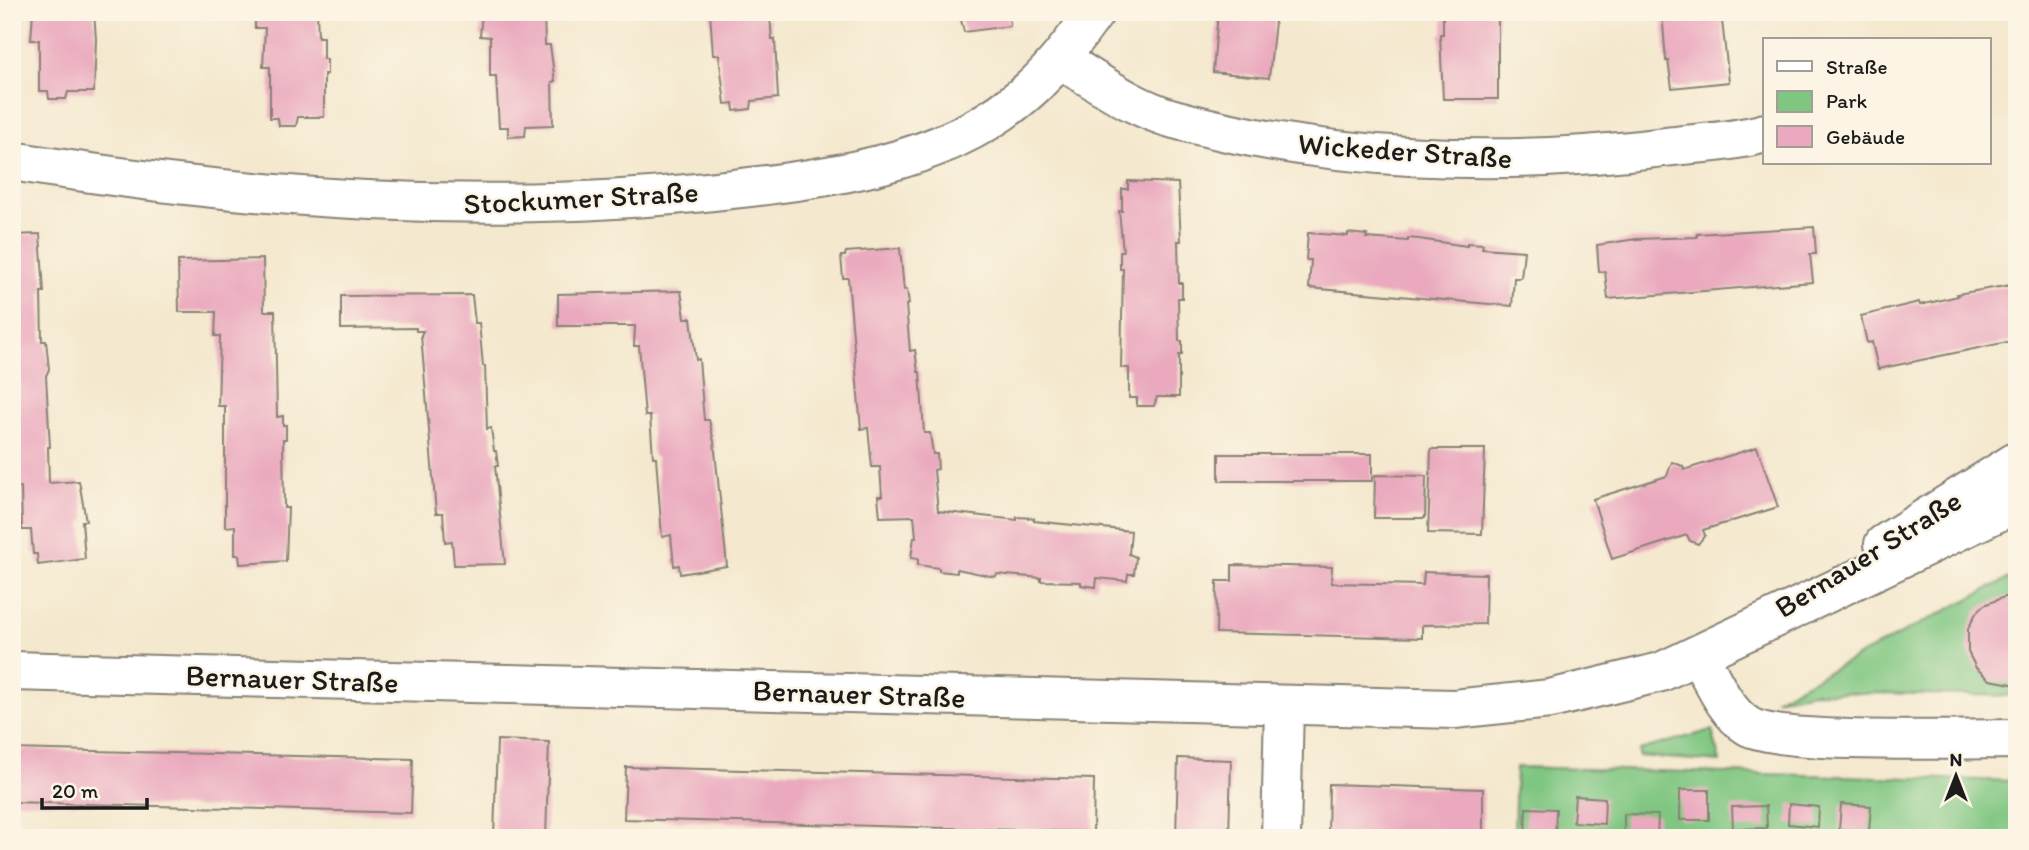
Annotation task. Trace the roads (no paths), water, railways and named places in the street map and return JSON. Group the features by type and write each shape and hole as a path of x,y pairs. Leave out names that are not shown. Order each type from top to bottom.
{"main road":[{"name":"Stockumer Straße","path":"12,161 139,181 335,199 454,205 707,192 814,180 884,165 970,130 1014,103 1061,60 1095,12"},
{"name":"Wickeder Straße","path":"1061,60 1131,102 1172,118 1290,144 1434,157 1590,157 1763,133"},
{"name":"Bernauer Straße","path":"1709,651 2017,461"},
{"name":"Bernauer Straße","path":"12,671 1454,709 1550,699 1661,672 2017,503"},
{"path":"1709,651 1731,710 1747,726 1761,732 1800,736 2017,740"},
{"path":"1281,838 1284,705"}]}
